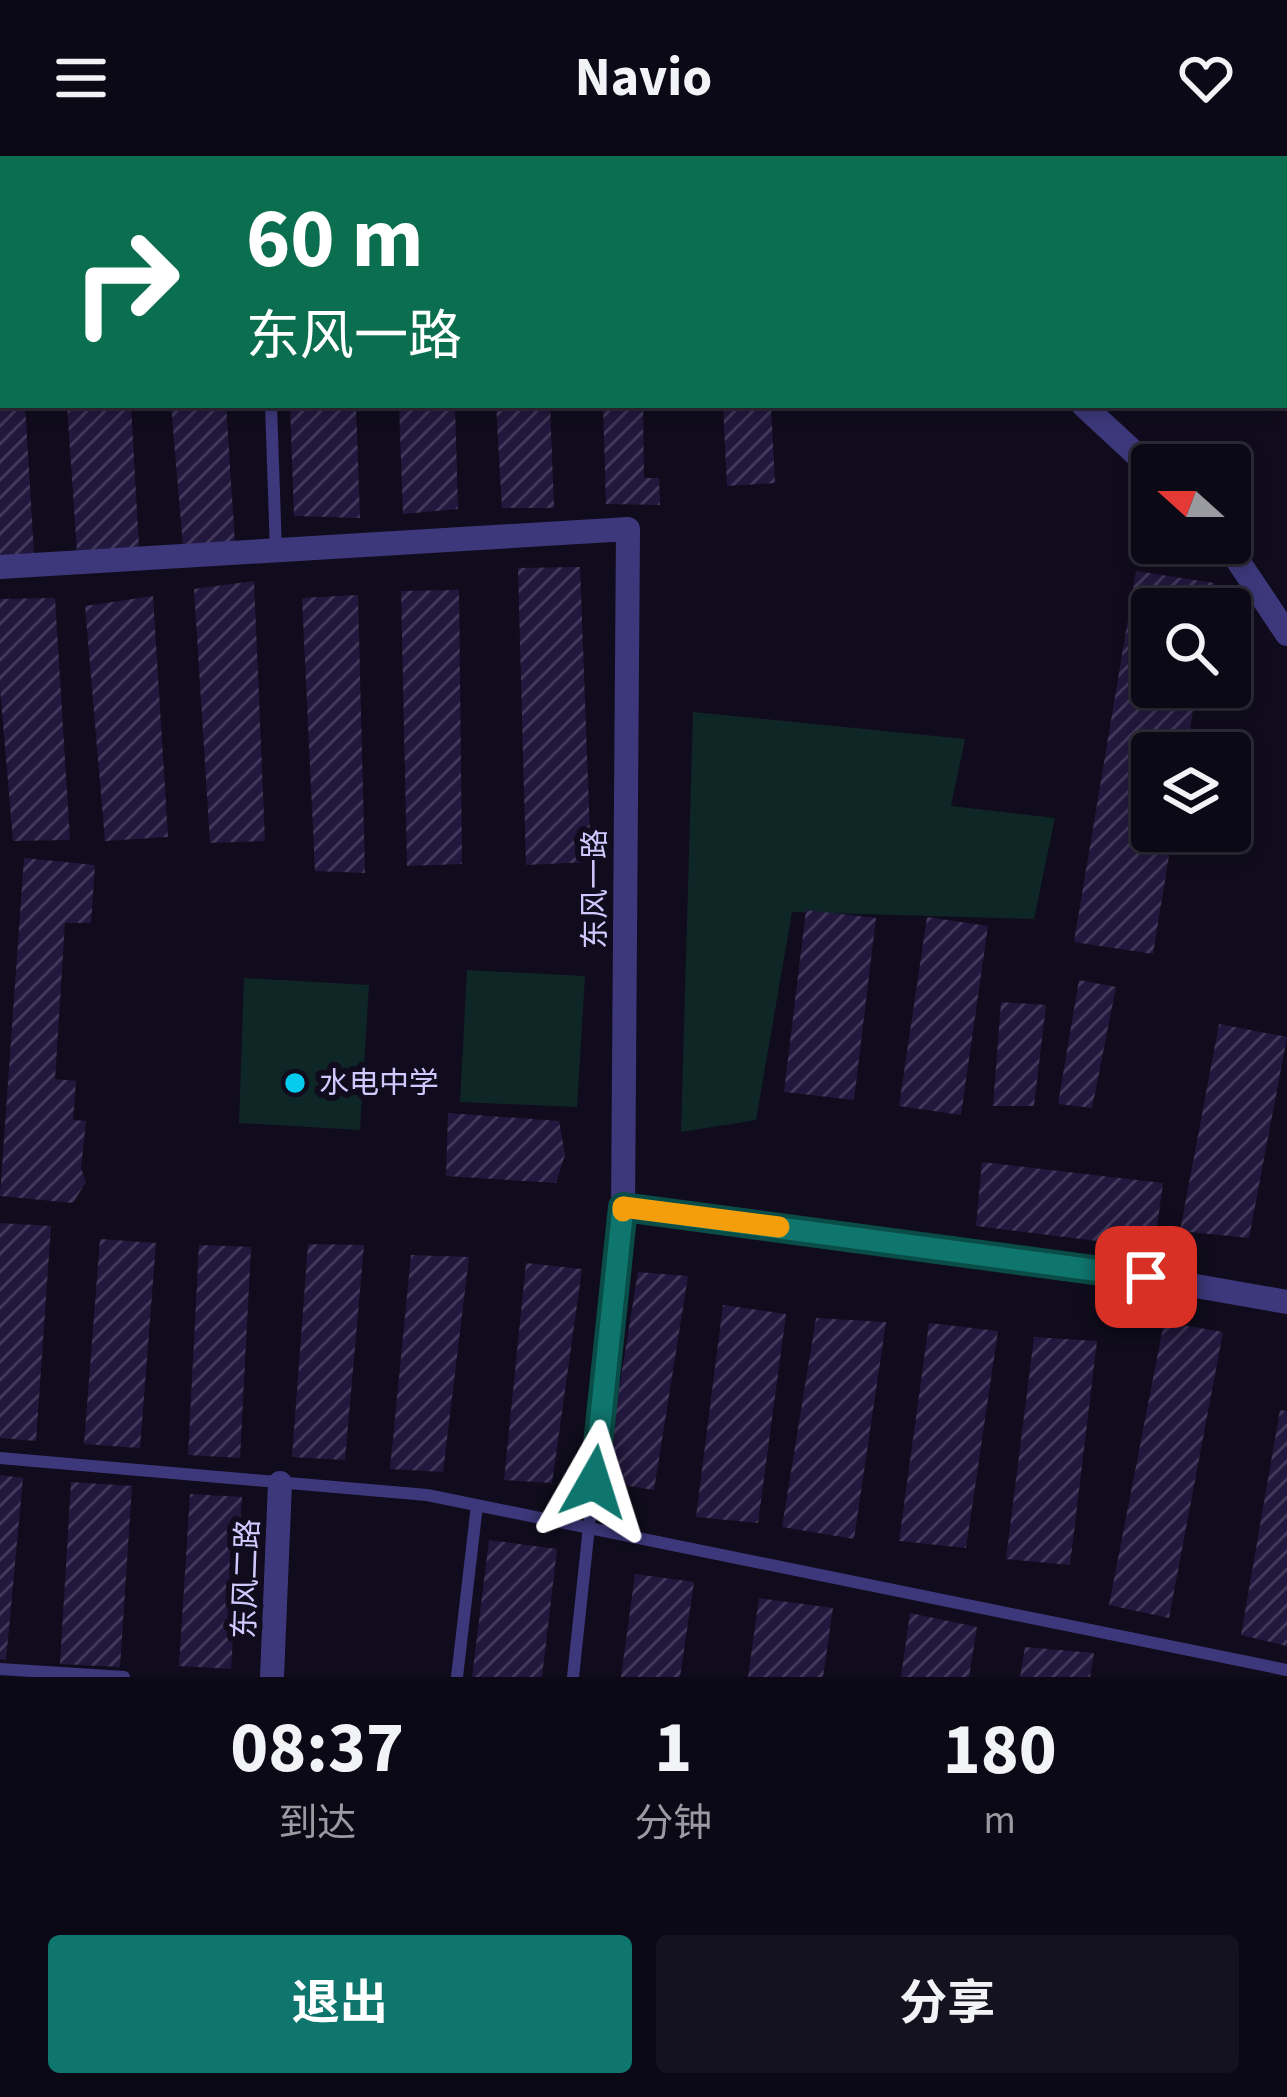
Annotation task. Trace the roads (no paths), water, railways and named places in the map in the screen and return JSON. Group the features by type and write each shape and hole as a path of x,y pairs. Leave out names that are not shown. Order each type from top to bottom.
{"street":[{"path":"1086,408 1131,450"},
{"name":"东风一路","path":"0,567 628,529 623,1207"},
{"path":"1240,564 1287,634"},
{"path":"623,1207 1100,1269 1287,1302"},
{"name":"东风二路","path":"272,1677 280,1483"}],"lane":[{"path":"271,408 276,550"},
{"path":"573,1677 623,1207"},
{"path":"0,1459 427,1495 1287,1670"},
{"path":"458,1677 477,1505"},
{"path":"0,1669 124,1677"}],"place":[{"name":"水电中学","path":"295,1083"}]}
